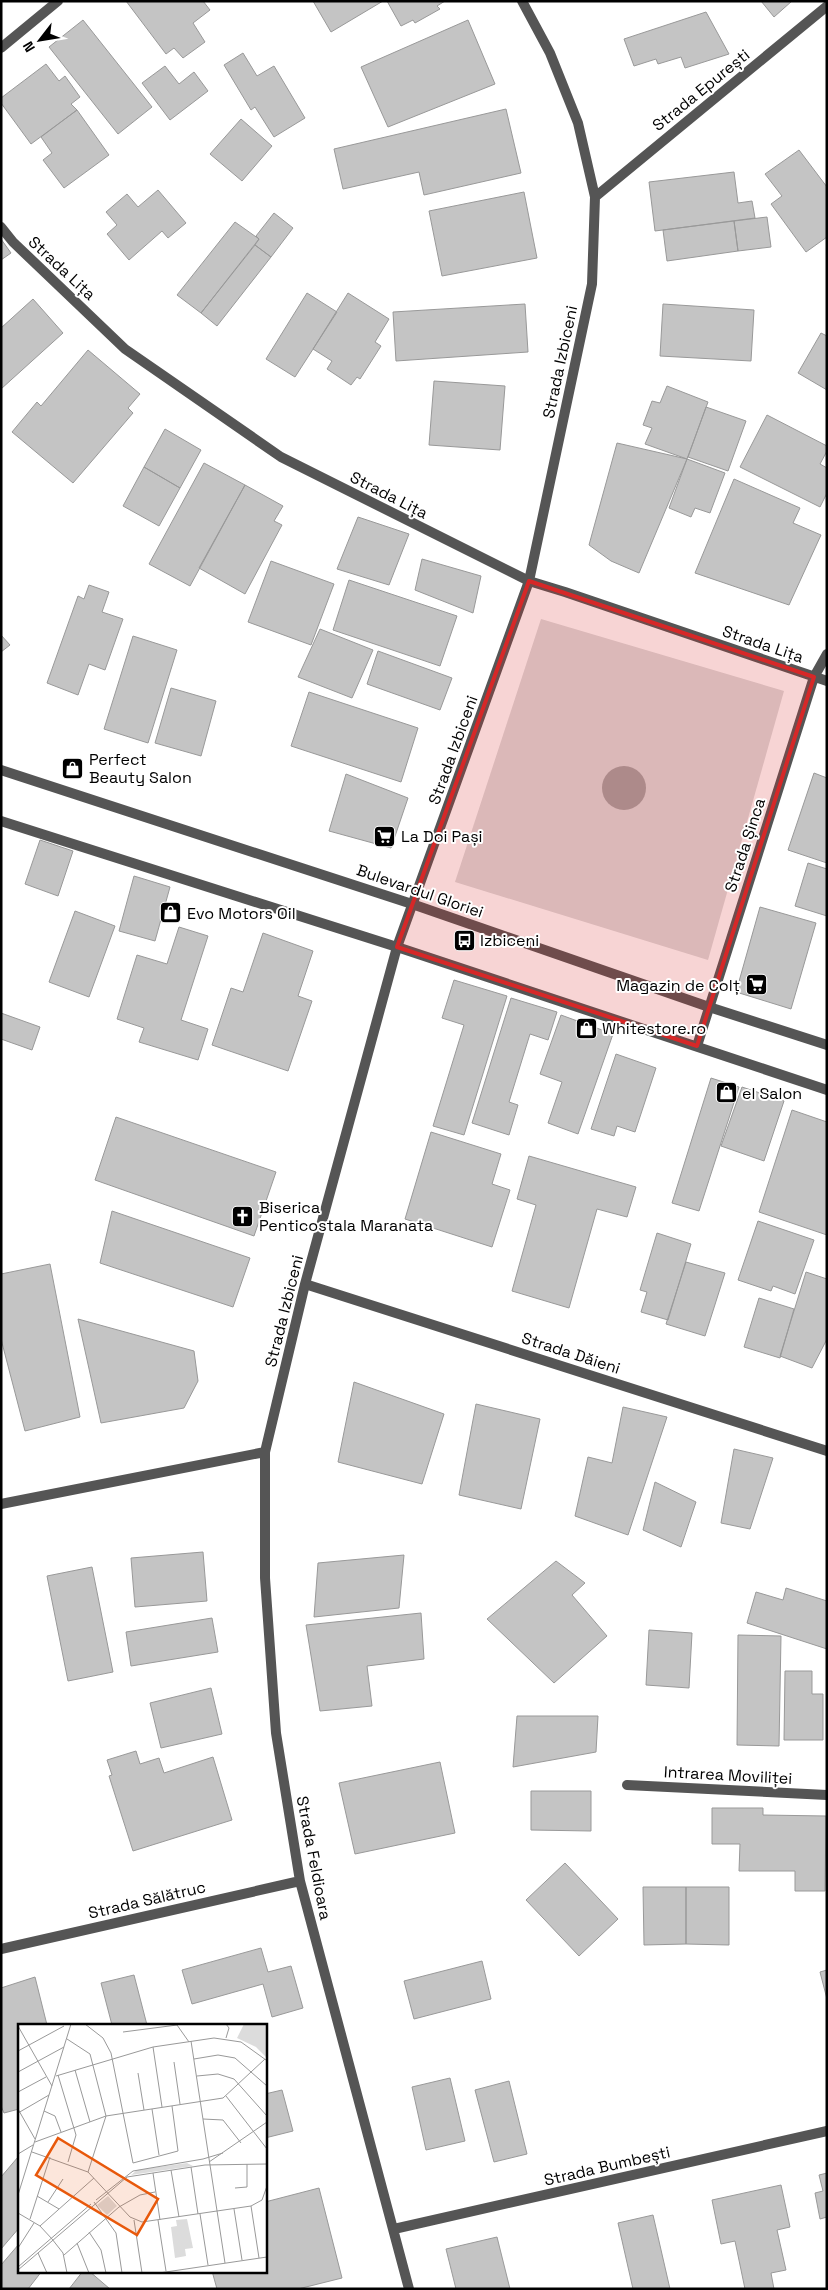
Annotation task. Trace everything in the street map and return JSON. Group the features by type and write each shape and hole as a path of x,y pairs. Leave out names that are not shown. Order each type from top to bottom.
{"street":[{"path":"1,48 58,1"},
{"name":"Strada Izbiceni","path":"266,1452 305,1284 397,947 529,582 592,284 595,197 578,123 550,53 522,1"},
{"name":"Strada Epurești","path":"595,197 827,6"},
{"name":"Strada Lița","path":"1,227 13,242 126,348 281,458 529,582 565,592 827,681"},
{"name":"Strada Șinca","path":"697,1046 814,677 827,654"},
{"name":"Bulevardul Gloriei","path":"1,770 412,904 709,1007 827,1045"},
{"path":"1,821 397,947 827,1090"},
{"name":"Strada Dăieni","path":"305,1284 827,1451"},
{"path":"1,1504 266,1452"},
{"name":"Strada Feldioara","path":"266,1452 265,1578 276,1733 300,1881 409,2289"},
{"name":"Intrarea Moviliței","path":"627,1785 827,1795"},
{"name":"Strada Sălătruc","path":"1,1949 300,1881"},
{"name":"Strada Bumbești","path":"394,2230 827,2131"}],"highlighted area":[{"path":"529,581 814,677 697,1046 397,947"}],"shaded area":[{"path":"541,619 784,691 708,960 455,882"},
{"path":"628,766 640,772 645,779 645,797 640,804 633,809 620,810 612,807 605,800 602,784 605,776 612,769"}],"building":[{"path":"126,1 203,1 210,10 193,23 205,42 183,58 174,48 166,54"},
{"path":"313,1 383,1 331,32"},
{"path":"387,1 445,1 437,6 440,9 415,23 413,20 401,26"},
{"path":"761,1 792,1 774,17"},
{"path":"706,12 729,54 685,68 681,57 658,64 656,59 634,66 624,39"},
{"path":"83,20 152,107 118,134 49,47"},
{"path":"468,20 495,84 388,127 361,67"},
{"path":"243,53 257,76 274,66 305,118 274,137 255,107 251,110 224,65"},
{"path":"46,64 59,81 65,76 80,97 71,104 77,110 31,144 1,103 1,98"},
{"path":"165,66 179,84 194,72 208,91 170,120 142,83"},
{"path":"506,109 521,173 424,195 419,172 343,189 334,149"},
{"path":"77,110 109,155 64,188 43,160 52,153 41,137"},
{"path":"241,119 272,146 242,181 210,154"},
{"path":"799,150 827,187 827,237 806,252 771,204 782,196 765,174"},
{"path":"734,172 738,203 752,201 755,218 655,231 649,182"},
{"path":"158,190 186,223 168,238 162,231 129,260 107,234 117,225 106,212 127,194 138,207"},
{"path":"524,192 537,258 442,276 429,211"},
{"path":"274,213 293,228 271,257 255,245 259,239 256,236"},
{"path":"767,217 771,247 738,251 734,221"},
{"path":"734,221 738,251 667,261 663,230"},
{"path":"235,222 259,239 201,313 177,295"},
{"path":"1,239 11,253 1,260"},
{"path":"255,245 271,257 217,326 201,313"},
{"path":"307,293 337,312 295,377 266,359"},
{"path":"348,293 389,319 375,342 381,346 360,379 357,377 351,385 327,369 332,361 313,349"},
{"path":"33,299 63,333 1,389 1,328"},
{"path":"525,304 528,352 396,361 393,312"},
{"path":"663,304 754,310 751,361 660,356"},
{"path":"821,333 827,336 827,390 798,373"},
{"path":"88,350 140,394 128,408 133,413 73,483 12,432 37,402 41,406"},
{"path":"434,381 505,386 500,450 429,445"},
{"path":"667,386 708,402 687,459 645,444 652,428 643,425 652,401 660,403"},
{"path":"706,407 746,421 728,471 688,457"},
{"path":"767,415 827,446 827,451 820,464 827,468 827,493 820,507 740,467"},
{"path":"165,429 201,450 180,488 144,467"},
{"path":"617,443 687,459 639,573 611,561 589,545"},
{"path":"687,459 725,473 710,513 695,508 691,517 669,508"},
{"path":"204,463 245,485 190,586 149,564"},
{"path":"144,467 180,488 159,526 123,506"},
{"path":"734,479 800,508 793,523 821,535 789,605 695,573"},
{"path":"245,485 283,506 274,521 282,525 245,594 199,568"},
{"path":"358,517 409,534 389,585 337,569"},
{"path":"422,559 481,576 473,613 415,590"},
{"path":"271,561 334,584 311,645 248,622"},
{"path":"349,580 457,616 440,666 333,630"},
{"path":"89,585 109,592 102,612 123,619 105,670 89,664 78,695 47,683 78,596 84,599"},
{"path":"320,629 373,650 352,698 298,677"},
{"path":"1,635 10,645 1,652"},
{"path":"133,636 177,650 148,743 104,729"},
{"path":"378,651 452,678 440,710 367,684"},
{"path":"171,688 216,701 201,756 155,743"},
{"path":"309,692 418,728 401,782 291,746"},
{"path":"814,773 827,778 827,863 788,850"},
{"path":"346,774 408,798 391,848 329,831"},
{"path":"40,840 73,851 58,896 25,884"},
{"path":"808,863 827,869 827,916 795,906"},
{"path":"134,876 170,887 155,941 119,931"},
{"path":"760,907 816,923 791,1009 736,992"},
{"path":"75,911 115,926 89,997 49,982"},
{"path":"179,927 208,936 181,1020 208,1029 198,1060 139,1042 144,1028 117,1019 137,955 167,964"},
{"path":"263,933 313,951 298,996 312,1001 288,1071 212,1045 231,988 243,992"},
{"path":"454,980 507,996 464,1135 433,1126 464,1025 442,1018"},
{"path":"511,998 557,1012 548,1040 530,1034 509,1102 518,1105 509,1135 472,1123"},
{"path":"1,1013 40,1027 32,1050 1,1039"},
{"path":"561,1015 613,1034 578,1134 548,1123 562,1082 540,1074"},
{"path":"616,1054 656,1068 635,1132 617,1126 614,1136 591,1129"},
{"path":"711,1078 739,1087 699,1211 672,1203"},
{"path":"742,1087 784,1101 764,1161 721,1146"},
{"path":"792,1110 827,1122 827,1235 759,1212"},
{"path":"116,1117 276,1172 254,1236 95,1180"},
{"path":"431,1132 501,1154 492,1184 510,1190 492,1247 405,1219"},
{"path":"529,1156 636,1187 627,1217 597,1209 569,1308 512,1291 536,1205 517,1199"},
{"path":"112,1211 250,1258 233,1307 100,1263"},
{"path":"758,1221 814,1240 795,1294 773,1286 771,1291 738,1280"},
{"path":"657,1233 691,1244 668,1320 641,1312 647,1292 640,1290"},
{"path":"686,1262 725,1273 705,1336 666,1324"},
{"path":"50,1264 80,1417 25,1431 1,1339 1,1274"},
{"path":"806,1272 827,1279 827,1339 812,1368 780,1356"},
{"path":"759,1298 794,1309 780,1358 744,1347"},
{"path":"78,1319 194,1351 198,1381 184,1408 101,1423"},
{"path":"354,1382 444,1414 422,1484 338,1462"},
{"path":"476,1404 540,1419 521,1509 459,1495"},
{"path":"623,1407 667,1417 628,1535 575,1516 588,1457 612,1463"},
{"path":"734,1449 773,1458 750,1529 721,1523"},
{"path":"655,1482 696,1502 681,1547 643,1530"},
{"path":"203,1552 207,1601 135,1607 131,1558"},
{"path":"404,1555 399,1608 314,1617 318,1563"},
{"path":"556,1561 585,1583 572,1595 607,1636 554,1683 487,1619"},
{"path":"92,1567 113,1672 68,1681 47,1576"},
{"path":"786,1588 827,1601 827,1649 747,1623 756,1592 783,1600"},
{"path":"421,1613 424,1659 367,1666 372,1706 320,1711 306,1625"},
{"path":"212,1618 218,1652 131,1666 126,1632"},
{"path":"649,1630 692,1633 689,1688 646,1685"},
{"path":"738,1635 781,1636 779,1746 737,1745"},
{"path":"785,1671 812,1671 812,1694 823,1694 823,1740 784,1740"},
{"path":"211,1688 222,1734 161,1748 150,1703"},
{"path":"517,1716 598,1716 596,1752 513,1767"},
{"path":"136,1751 140,1764 159,1758 164,1773 213,1757 232,1820 133,1851 109,1776 112,1775 107,1760"},
{"path":"440,1762 455,1833 355,1854 339,1783"},
{"path":"531,1791 591,1791 591,1831 531,1830"},
{"path":"712,1808 763,1808 763,1815 826,1816 825,1891 795,1891 795,1871 739,1871 740,1844 712,1844"},
{"path":"565,1863 618,1919 579,1956 526,1900"},
{"path":"643,1887 686,1887 686,1944 644,1945"},
{"path":"686,1887 729,1887 729,1945 686,1944"},
{"path":"261,1948 268,1972 291,1966 303,2008 272,2017 263,1984 192,2004 182,1970"},
{"path":"482,1961 491,1999 414,2019 404,1981"},
{"path":"827,1970 827,1999 820,1972"},
{"path":"134,1975 147,2024 112,2024 101,1983"},
{"path":"35,1977 47,2024 18,2024 18,2109 4,2113 1,2106 1,1988"},
{"path":"450,2078 465,2141 426,2150 412,2087"},
{"path":"509,2081 527,2154 494,2162 475,2090"},
{"path":"282,2090 293,2131 266,2138 266,2094"},
{"path":"18,2157 18,2229 1,2249 1,2177"},
{"path":"827,2173 827,2217 820,2219 815,2193 823,2191 819,2175"},
{"path":"781,2185 790,2227 777,2230 786,2270 771,2273 774,2289 745,2289 735,2241 721,2244 712,2200"},
{"path":"319,2188 342,2278 298,2289 217,2289 212,2272 266,2272 266,2202"},
{"path":"653,2215 670,2289 633,2289 618,2223"},
{"path":"497,2237 510,2289 456,2289 446,2249"},
{"path":"18,2245 18,2272 41,2272 28,2289 1,2289 1,2265"},
{"path":"82,2272 90,2272 110,2289 69,2289"}],"place":[{"name":"Perfect Beauty Salon","path":"73,768"},
{"name":"La Doi Pași","path":"385,836"},
{"name":"Evo Motors Oil","path":"171,913"},
{"name":"Izbiceni","path":"464,940"},
{"name":"Magazin de Colț","path":"756,985"},
{"name":"Whitestore.ro","path":"586,1028"},
{"name":"el Salon","path":"726,1093"},
{"name":"Biserica Penticostala Maranata","path":"243,1216"}]}
